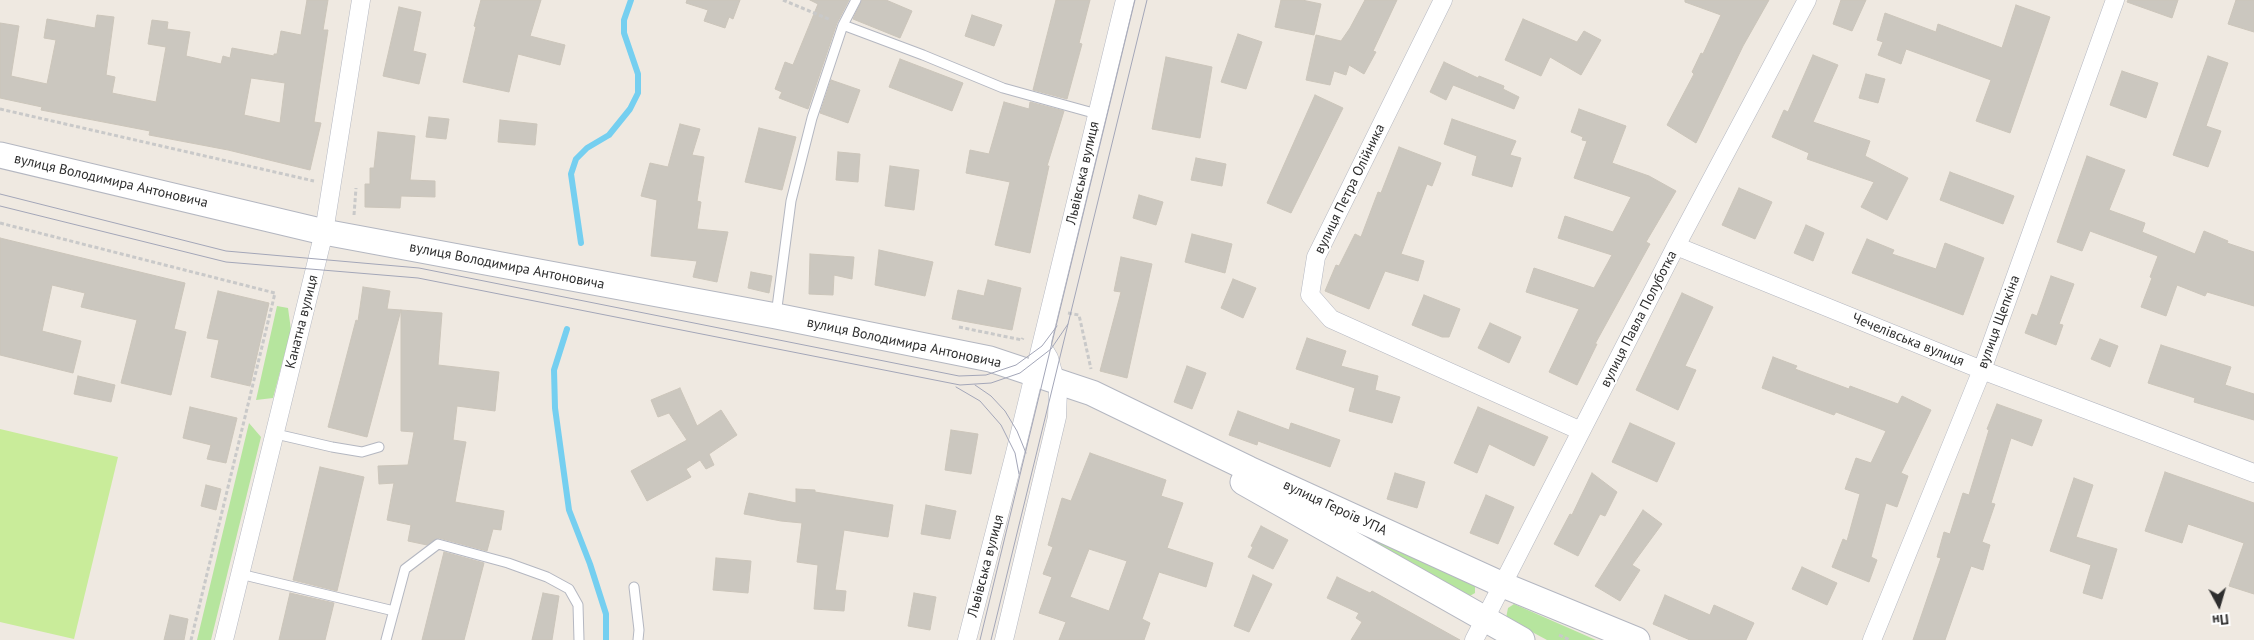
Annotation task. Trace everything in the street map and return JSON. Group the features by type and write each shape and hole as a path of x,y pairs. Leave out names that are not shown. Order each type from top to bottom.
{"street":[{"name":"Канатна вулиця","path":"224,640 324,232 362,0"},
{"name":"Львівська вулиця","path":"967,640 1039,378 1049,358 1042,346 1125,0"},
{"name":"вулиця Петра Олійника","path":"1443,0 1316,257 1310,295 1330,319 1581,431"},
{"name":"вулиця Павла Полуботка","path":"1479,630 1676,246 1807,0"},
{"name":"вулиця Щепкіна","path":"1872,640 1982,370 2114,0"},
{"name":"вулиця Володимира Антоновича","path":"0,155 324,232 776,316 990,359 1039,378"},
{"name":"Чечелівська вулиця","path":"1676,246 1982,370 2254,473"},
{"name":"Львівська вулиця","path":"1004,640 1052,440 1058,403 1039,378"},
{"name":"вулиця Героїв УПА","path":"1039,378 1118,405 1249,469 1503,585 1637,640"},
{"name":"вулиця Героїв УПА","path":"1039,378 1115,413 1232,476 1479,630 1522,640"}],"lane":[{"path":"776,316 791,200 812,118 843,25 856,0"},
{"path":"843,25 924,55 1003,88 1097,114"},
{"path":"276,434 332,448 362,452 379,447"},
{"path":"386,640 405,569 438,544 508,563 547,577 570,589 578,605 579,640"},
{"path":"240,574 394,611"},
{"path":"634,587 639,630 638,640"}],"path":[{"path":"783,0 843,25"},
{"path":"0,109 332,185"},
{"path":"0,223 275,293 191,640"},
{"path":"1051,308 1079,315 1092,374"},
{"path":"1022,340 1024,331"}],"green space":[{"path":"277,306 288,308 291,330 273,398 256,400"},
{"path":"249,423 261,437 211,640 197,640"},
{"path":"0,429 118,457 74,639 0,622"},
{"path":"1377,539 1475,586 1475,593 1468,597 1374,544 1373,540"},
{"path":"1514,604 1596,640 1547,640 1506,618 1508,608"}],"building":[{"path":"307,0 328,0 323,30 328,30 314,122 321,123 310,170 228,150 149,135 150,131 41,110 42,107 0,98 0,23 19,26 11,76 47,84 56,40 44,38 47,19 95,28 97,15 114,17 106,75 115,77 112,93 156,102 166,47 148,44 152,20 168,22 167,29 190,32 186,56 221,64 223,56 230,58 232,48 274,56 274,54 277,54 281,31 301,35","holes":["251,78 285,83 280,123 244,115"]},
{"path":"481,0 541,0 530,36 565,45 560,65 518,54 509,92 463,82"},
{"path":"687,0 740,0 733,19 729,17 725,28 704,21 708,10 686,3"},
{"path":"810,0 849,0 837,23 808,109 779,98 782,92 775,89 785,62 793,65 818,4"},
{"path":"862,0 886,0 912,11 900,38 853,19"},
{"path":"1056,0 1090,0 1079,43 1082,44 1067,99 1033,90"},
{"path":"1281,0 1302,0 1321,4 1314,35 1275,27"},
{"path":"1365,0 1397,0 1373,51 1376,52 1364,74 1349,65 1346,75 1334,71 1330,85 1306,80 1316,35 1341,41"},
{"path":"1685,0 1769,0 1743,46 1696,143 1667,125 1694,74 1692,72 1701,53 1703,54 1721,15 1685,2"},
{"path":"1841,0 1866,0 1852,31 1833,24"},
{"path":"2128,0 2178,0 2172,18 2127,2"},
{"path":"2236,0 2254,0 2254,32 2228,24"},
{"path":"2016,5 2050,17 2010,133 1976,121 1991,80 1906,49 1901,64 1878,55 1883,42 1877,40 1885,13 1936,32 1938,24 2002,48"},
{"path":"399,7 421,12 413,51 426,54 419,84 383,76"},
{"path":"972,15 1002,25 994,46 965,36"},
{"path":"1523,19 1577,42 1584,31 1601,40 1581,75 1550,57 1541,76 1505,60"},
{"path":"1238,34 1262,42 1246,89 1221,82"},
{"path":"1813,55 1838,65 1813,122 1870,141 1865,156 1908,178 1887,220 1861,207 1874,182 1807,159 1809,153 1772,137 1784,110 1788,112"},
{"path":"2208,56 2228,63 2206,126 2221,131 2208,167 2173,155"},
{"path":"1166,57 1212,67 1200,138 1152,129"},
{"path":"900,59 963,83 952,111 889,87"},
{"path":"1444,62 1478,78 1479,76 1504,86 1503,89 1519,97 1514,109 1453,85 1446,100 1430,92"},
{"path":"2122,71 2158,83 2146,118 2110,105"},
{"path":"1866,74 1885,79 1878,103 1859,98"},
{"path":"831,80 860,90 848,123 820,113"},
{"path":"1315,95 1343,108 1291,213 1267,203"},
{"path":"1004,102 1029,109 1030,102 1064,111 1047,166 1049,166 1030,253 995,245 1010,182 966,173 970,150 989,154"},
{"path":"1579,109 1626,126 1612,163 1649,176 1676,191 1646,242 1650,244 1595,344 1597,344 1577,385 1549,372 1579,309 1526,292 1534,268 1594,288 1612,255 1558,238 1565,216 1613,232 1631,197 1574,178 1587,141 1582,140 1583,137 1571,132"},
{"path":"429,117 449,119 446,139 426,137"},
{"path":"1452,119 1516,141 1510,155 1521,158 1512,187 1472,175 1477,156 1444,144"},
{"path":"500,120 537,124 535,145 498,142"},
{"path":"680,124 700,129 692,155 704,157 697,201 701,202 697,229 728,232 717,282 693,277 697,261 651,256 657,200 641,196 650,163 668,167"},
{"path":"759,128 796,137 782,190 745,182"},
{"path":"378,132 415,136 410,180 435,181 435,197 401,196 400,208 365,207 365,184 370,184 370,168 374,168"},
{"path":"1399,147 1441,163 1432,186 1427,184 1401,254 1424,261 1418,281 1385,271 1369,309 1325,291 1336,265 1339,266 1355,234 1361,237 1378,192 1381,193"},
{"path":"838,152 860,154 858,182 836,180"},
{"path":"2087,156 2125,170 2109,210 2145,223 2142,232 2195,254 2204,231 2228,241 2227,243 2254,252 2254,306 2207,292 2205,296 2177,285 2166,316 2141,307 2158,256 2090,231 2082,251 2057,242"},
{"path":"1196,158 1226,164 1222,186 1191,180"},
{"path":"890,166 919,170 914,210 885,206"},
{"path":"1950,172 2014,196 2003,224 1940,200"},
{"path":"1739,188 1772,202 1755,239 1722,225"},
{"path":"1139,195 1163,202 1156,225 1133,218"},
{"path":"1806,225 1824,233 1813,261 1794,253"},
{"path":"1192,234 1232,244 1225,273 1185,262"},
{"path":"0,238 185,283 174,329 186,332 171,395 121,383 137,320 81,307 85,293 52,285 42,331 81,341 73,373 0,355"},
{"path":"1867,239 1894,250 1892,254 1936,269 1945,243 1984,258 1963,315 1852,273"},
{"path":"879,250 933,262 925,296 875,285"},
{"path":"810,254 854,257 852,279 834,275 833,295 809,294"},
{"path":"1121,257 1152,264 1127,378 1100,371 1121,292 1114,291"},
{"path":"751,272 772,276 769,293 748,288"},
{"path":"2051,276 2074,284 2059,324 2063,325 2056,345 2025,333 2032,314 2037,316"},
{"path":"1233,279 1256,288 1243,318 1221,308"},
{"path":"988,280 1021,288 1012,330 952,319 958,290 984,296"},
{"path":"363,287 390,291 387,309 401,310 367,437 328,427 356,320 358,321"},
{"path":"218,291 269,303 250,386 211,377 219,340 207,338"},
{"path":"1682,293 1713,307 1685,366 1696,370 1678,410 1636,390"},
{"path":"1424,295 1460,309 1449,337 1442,337 1412,325"},
{"path":"401,310 442,313 438,365 499,372 495,411 457,406 453,440 466,442 455,502 504,511 501,530 493,529 487,551 439,538 427,545 408,541 411,525 387,520 394,483 379,484 378,466 408,465 414,432 401,431"},
{"path":"1490,323 1521,337 1509,363 1478,348"},
{"path":"1307,338 1346,351 1341,366 1378,376 1375,390 1400,397 1392,423 1349,411 1355,388 1296,369"},
{"path":"2100,339 2118,346 2110,367 2091,359"},
{"path":"2161,345 2231,367 2225,385 2254,394 2254,420 2194,402 2195,398 2148,383"},
{"path":"1773,357 1797,366 1795,369 1849,389 1850,386 1898,404 1902,396 1931,410 1901,473 1908,476 1897,507 1886,503 1871,557 1877,560 1869,582 1832,567 1843,539 1847,541 1860,494 1845,489 1856,458 1871,463 1886,431 1836,412 1834,415 1762,388"},
{"path":"1187,366 1206,373 1192,409 1174,402"},
{"path":"78,376 115,385 111,402 74,394"},
{"path":"680,388 697,426 721,410 737,435 709,454 714,465 706,469 700,460 686,469 691,477 647,501 631,471 687,440 669,413 658,417 651,400"},
{"path":"1997,404 2042,420 2032,446 2011,438 1991,503 1995,504 1982,542 1990,545 1983,570 1971,566 1945,640 1913,640 1941,558 1937,557 1944,532 1950,534 1963,493 1969,495 1989,430 1987,429"},
{"path":"190,407 237,418 226,463 207,459 211,445 183,438"},
{"path":"1478,407 1548,437 1534,466 1489,444 1477,473 1454,463"},
{"path":"1238,411 1289,430 1291,423 1340,440 1330,467 1258,441 1257,445 1229,435"},
{"path":"1630,423 1675,443 1657,482 1612,462"},
{"path":"951,430 978,434 971,474 945,470"},
{"path":"1090,453 1166,480 1161,496 1183,503 1167,548 1213,563 1206,587 1159,572 1142,619 1150,623 1144,640 1059,640 1066,622 1039,613 1052,577 1043,574 1053,547 1048,545 1062,498 1071,501","holes":["1089,549 1127,561 1109,611 1070,597"]},
{"path":"320,467 364,477 337,591 293,580"},
{"path":"2165,472 2254,503 2254,594 2229,586 2244,543 2188,524 2182,543 2145,531"},
{"path":"1395,473 1425,482 1417,508 1387,499"},
{"path":"1592,473 1617,492 1605,516 1600,514 1578,556 1554,544 1570,514 1572,515"},
{"path":"2074,478 2093,485 2076,537 2117,549 2102,599 2083,593 2091,565 2050,551"},
{"path":"206,485 221,489 216,510 201,506"},
{"path":"796,489 815,490 815,492 893,505 888,537 844,530 835,590 846,591 844,611 814,609 818,565 797,562 802,523 744,514 749,493 796,503"},
{"path":"1486,495 1514,507 1498,544 1470,533"},
{"path":"926,505 956,511 950,539 921,534"},
{"path":"1643,510 1662,524 1632,565 1640,570 1620,601 1595,586"},
{"path":"1261,526 1288,540 1273,569 1248,557"},
{"path":"444,552 484,563 464,640 422,640"},
{"path":"716,558 751,561 748,593 713,590"},
{"path":"1802,567 1837,583 1827,605 1792,589"},
{"path":"1253,575 1272,584 1249,632 1234,626"},
{"path":"1337,577 1370,593 1372,591 1460,640 1351,640 1362,622 1356,618 1359,613 1327,598"},
{"path":"290,593 334,603 325,640 279,640"},
{"path":"543,593 559,596 552,640 532,640"},
{"path":"914,593 936,597 930,630 908,626"},
{"path":"1665,595 1710,615 1714,605 1754,623 1746,640 1690,640 1653,624"},
{"path":"170,615 188,619 184,640 164,640"}],"waterway":[{"path":"581,243 571,174 576,159 587,148 609,135 630,109 638,93 638,74 624,33 624,20 631,0"},
{"path":"567,329 554,370 555,408 569,510 590,564 606,614 606,640"}],"tram line":[{"path":"980,640 1135,0"},
{"path":"991,640 1147,0"},
{"path":"0,194 226,251 419,268 959,376 986,375 1016,365 1042,346 1057,326"},
{"path":"0,206 226,262 418,278 960,385 991,383 1020,373 1051,349 1068,324"},
{"path":"975,385 991,396 1005,411 1017,431 1026,453"},
{"path":"956,387 980,401 1001,425 1015,453 1019,474"}]}
